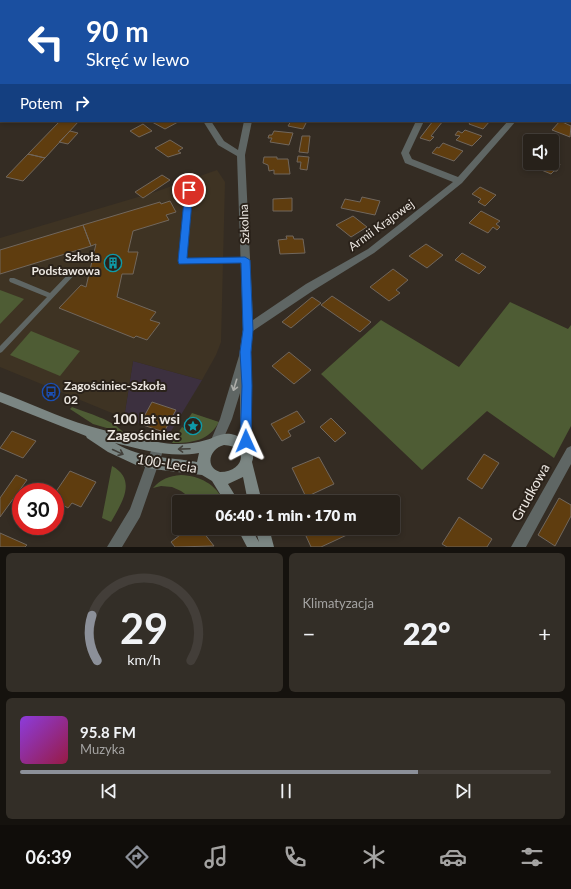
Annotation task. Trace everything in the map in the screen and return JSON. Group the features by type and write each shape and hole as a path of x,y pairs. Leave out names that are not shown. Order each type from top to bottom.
{"street":[{"path":"208,122 221,143 241,155"},
{"name":"Szkolna","path":"246,457 246,352 248,330 241,155 248,122"},
{"path":"420,122 405,154 408,161 459,181"},
{"name":"Armii Krajowej","path":"248,330 310,287 371,251 459,181 511,122"},
{"name":"Szkolna","path":"214,442 226,419 246,352"},
{"name":"100-Lecia","path":"0,397 88,431 158,448 188,449 214,442"},
{"name":"100-Lecia","path":"88,431 112,448 130,457 153,463 196,466 206,470"},
{"path":"228,495 217,478 206,470 204,456 214,442 231,439 243,445 254,495"},
{"path":"114,547 135,512 158,448"},
{"name":"Grudkowa","path":"518,547 571,452"},
{"path":"217,478 231,478 243,470 246,457"},
{"path":"248,535 254,547"},
{"path":"264,535 267,547"}],"lane":[{"path":"189,190 182,261 245,260"},
{"path":"0,350 75,271"},
{"path":"12,280 51,296"}],"shaded area":[{"path":"217,170 225,182 221,342 216,355 202,380 133,361 124,418 0,367 0,238 155,192"},
{"path":"133,361 202,380 170,433 124,418"}],"green space":[{"path":"0,290 24,299 0,324"},
{"path":"510,302 568,329 571,325 571,426 554,458 487,411 422,470 321,374 381,320 459,367"},
{"path":"31,331 80,351 60,376 10,355"},
{"path":"72,407 107,420 124,433 93,424 70,409"},
{"path":"192,413 219,422 210,433 199,440 172,443 182,427 194,432 199,424 188,419"},
{"path":"112,466 120,472 126,485 123,500 111,522 102,518"},
{"path":"181,475 201,479 217,490 220,495 186,495 172,487 161,486 153,488 159,482 173,476"}],"building":[{"path":"59,122 78,122 45,158 28,154"},
{"path":"152,122 178,122 165,129"},
{"path":"290,122 306,122 303,129 288,126"},
{"path":"432,122 442,122 431,136 434,137 430,141 420,138"},
{"path":"470,122 489,122 483,129 469,124"},
{"path":"559,122 571,126 570,137 552,130"},
{"path":"143,124 152,131 139,137 130,131"},
{"path":"465,130 482,136 472,146 456,140 460,136 455,135 458,131 462,133"},
{"path":"70,131 78,133 68,144 59,142"},
{"path":"274,131 293,133 289,145 270,142 272,138 268,138 269,135 272,135"},
{"path":"302,136 310,136 308,153 299,152"},
{"path":"170,140 183,148 178,151 181,153 168,157 155,148"},
{"path":"443,143 463,151 454,161 432,153"},
{"path":"28,154 45,158 23,181 6,177"},
{"path":"298,156 309,157 307,170 300,169 301,162 297,162"},
{"path":"264,157 288,159 290,174 274,174 274,170 269,171 268,165 263,163"},
{"path":"541,170 557,170 551,174"},
{"path":"162,175 170,180 143,198 135,192"},
{"path":"480,187 496,195 485,206 478,202 481,199 472,194"},
{"path":"362,197 380,201 375,215 341,208 345,199 360,202"},
{"path":"292,198 292,211 273,211 273,199"},
{"name":"Szkoła Podstawowa","path":"170,201 176,212 166,215 169,220 133,231 128,252 138,252 133,274 122,274 117,297 156,312 150,320 160,323 147,340 136,336 134,338 59,308 81,285 86,287 96,244 91,246 83,225 160,202 161,204"},
{"path":"481,211 500,221 496,224 500,227 497,230 493,227 488,233 469,223"},
{"path":"353,216 367,227 351,237 336,225"},
{"path":"83,225 91,246 0,274 0,250"},
{"path":"286,236 293,236 294,239 303,239 305,253 280,254 278,240 287,239"},
{"path":"426,244 443,255 427,268 409,256"},
{"path":"462,253 486,267 479,274 455,260"},
{"path":"393,269 408,280 396,290 400,293 389,301 370,287"},
{"path":"332,296 371,322 360,332 321,305"},
{"path":"312,297 321,303 291,328 282,322"},
{"path":"289,352 311,370 294,384 272,366"},
{"path":"152,402 176,410 164,432 140,424"},
{"path":"297,411 305,422 288,431 291,436 282,441 271,424"},
{"path":"331,418 346,433 335,442 320,427"},
{"path":"12,431 36,441 23,458 0,448"},
{"path":"484,454 499,463 482,489 467,479"},
{"path":"319,457 334,484 310,495 305,495 292,468"},
{"path":"70,471 96,482 81,507 72,503 68,508 64,506 64,483 62,483"},
{"path":"16,475 27,480 25,483 12,483 12,501 0,517 0,498"},
{"path":"559,498 571,505 571,516 555,546 538,535"},
{"path":"459,517 492,539 487,547 447,547 442,544"},
{"path":"0,533 27,545 25,547 0,547"},
{"path":"180,535 205,535 214,546 175,547 171,542"},
{"path":"347,535 321,547 311,547 306,536"}],"place":[{"name":"Szkoła Podstawowa","path":"113,263"},
{"name":"Zagościniec-Szkoła 02","path":"51,392"},
{"name":"100 lat wsi Zagościniec","path":"193,426"}],"route":[{"path":"189,190 182,261 245,260 248,330 246,352 246,441"}]}
